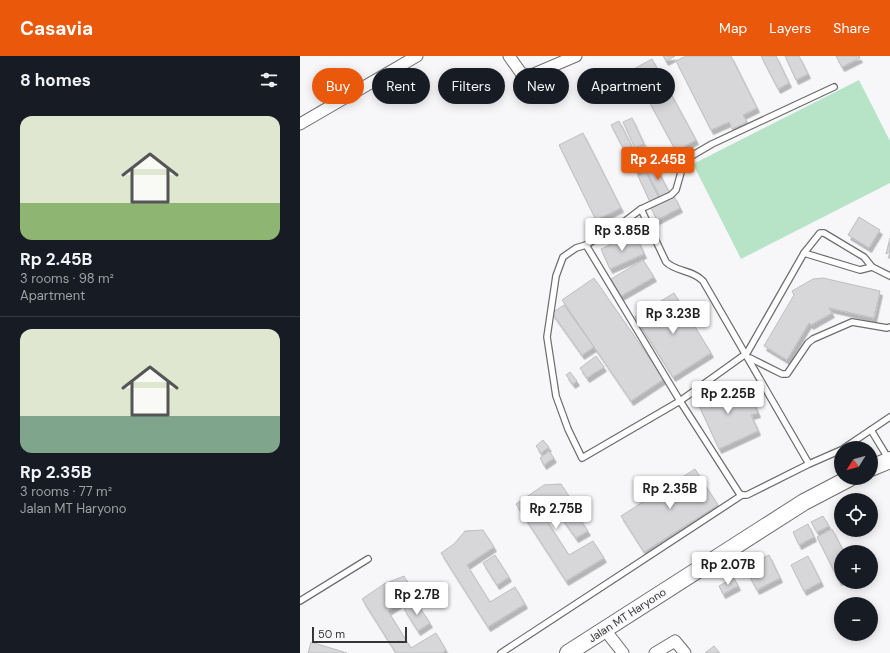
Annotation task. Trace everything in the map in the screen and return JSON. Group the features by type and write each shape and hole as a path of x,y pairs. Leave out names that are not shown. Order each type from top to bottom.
{"main road":[{"path":"878,465 890,460"},
{"name":"Jalan MT Haryono","path":"568,653 804,502 837,485"}],"street":[{"path":"300,124 417,56"},
{"path":"509,56 521,73 528,76 576,56"},
{"path":"605,630 623,653"},
{"path":"654,653 675,641 686,653"}],"lane":[{"path":"834,87 712,144 688,158 684,162 676,190 671,195 641,209 624,222 586,245 576,248 563,257 556,276 547,337 556,396 568,429 582,458 680,401 748,355 804,253 822,232 864,257 872,267 890,276"},
{"path":"641,209 666,262 673,267 699,276 703,281 748,355 809,464"},
{"path":"586,245 680,401 742,496"},
{"path":"804,253 860,270 872,267"},
{"path":"748,355 782,374 787,374 808,343 813,339 852,322 887,328 890,326"},
{"path":"854,441 890,416"},
{"path":"871,430 890,460"},
{"path":"501,653 742,496 834,453"},
{"path":"300,600 368,559"}],"green space":[{"path":"859,80 890,141 890,183 741,259 693,164"}],"building":[{"path":"663,56 675,56 666,61"},
{"path":"686,56 731,56 757,108 743,115 747,122 732,129 729,122 711,130 676,61"},
{"path":"761,56 776,56 789,83 778,89"},
{"path":"785,56 799,56 808,74 796,80"},
{"path":"836,56 859,56 860,58 842,67"},
{"path":"652,59 657,68 636,68"},
{"path":"675,101 696,140 676,151 650,104 675,104"},
{"path":"632,118 644,144 635,148 623,122"},
{"path":"619,121 632,146 624,150 611,125"},
{"path":"583,133 621,208 596,220 559,145"},
{"path":"645,145 655,163 647,168 636,150"},
{"path":"633,147 645,169 637,173 625,152"},
{"path":"655,165 669,192 660,197 646,170"},
{"path":"646,172 659,198 650,202 638,176"},
{"path":"674,196 680,208 657,220 651,208"},
{"path":"859,217 880,230 869,248 848,235"},
{"path":"635,234 644,254 610,269 601,249"},
{"path":"890,238 890,252 886,254"},
{"path":"643,260 654,277 621,296 611,279"},
{"path":"594,278 664,379 631,401 562,300"},
{"path":"823,278 880,291 874,318 829,308 832,313 811,325 809,323 787,360 764,346 794,295 792,291 813,279"},
{"path":"674,293 711,353 673,377 635,317"},
{"path":"564,305 594,347 582,355 552,313"},
{"path":"596,356 604,367 587,378 580,368"},
{"path":"570,372 577,381 573,384 566,375"},
{"path":"735,382 744,400 751,397 758,413 751,415 758,431 719,449 696,399"},
{"path":"543,440 549,447 541,453 536,446"},
{"path":"549,451 554,458 544,465 540,458"},
{"path":"695,469 718,505 644,552 621,516"},
{"path":"561,484 572,501 545,518 569,555 593,541 604,558 566,581 516,504 544,485"},
{"path":"573,509 588,531 576,538 561,517"},
{"path":"823,516 829,526 817,532 811,522"},
{"path":"808,524 814,537 799,545 793,532"},
{"path":"832,529 834,537 836,537 840,545 834,545 834,571 817,537"},
{"path":"483,530 494,547 467,565 490,602 515,587 525,604 488,627 441,553 454,544 465,531"},
{"path":"495,555 509,577 497,585 483,563"},
{"path":"769,555 780,578 757,590 745,568"},
{"path":"808,556 821,582 804,591 791,565"},
{"path":"404,576 415,594 388,611 411,648 436,633 446,650 442,653 396,653 362,599 384,584"},
{"path":"734,578 738,586 723,594 719,586"},
{"path":"416,602 430,623 418,631 404,609"},
{"path":"311,642 347,653 308,653"},
{"path":"714,646 720,653 705,653"}]}
